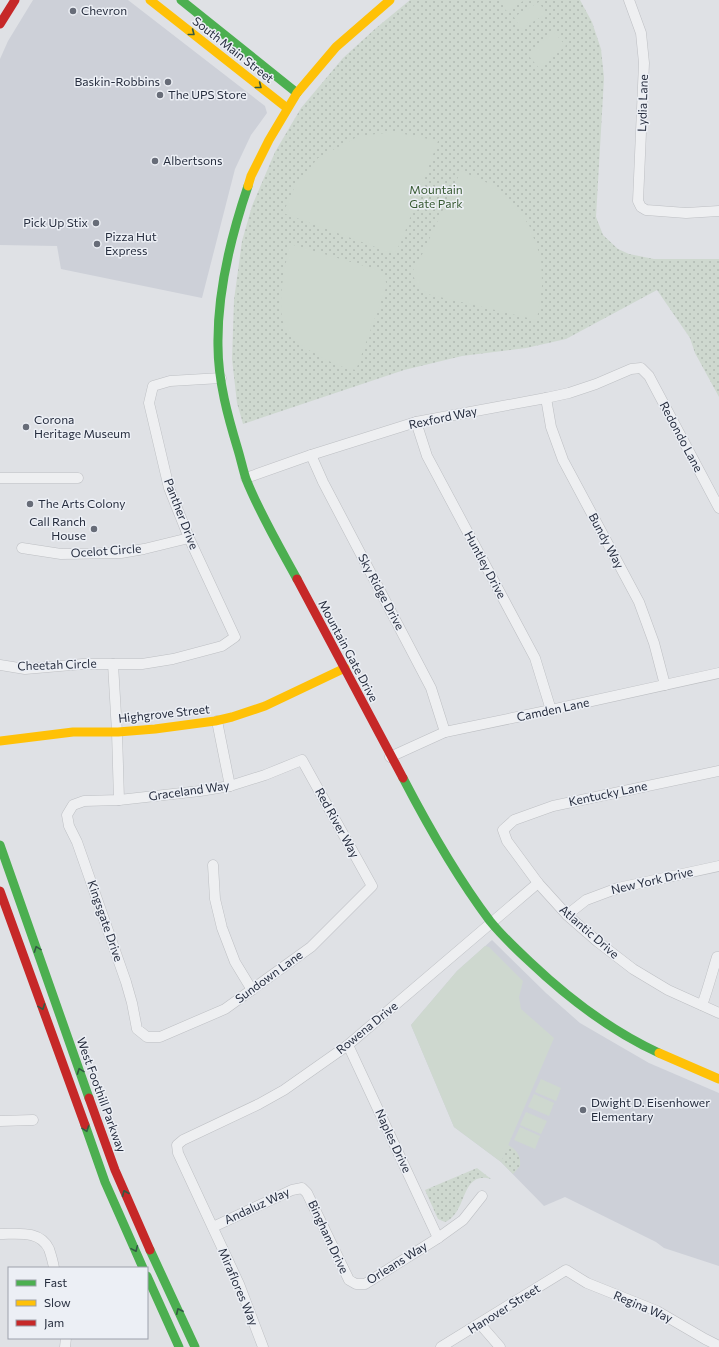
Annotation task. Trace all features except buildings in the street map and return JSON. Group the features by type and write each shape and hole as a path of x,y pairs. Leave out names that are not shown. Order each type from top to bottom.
{"main road":[{"path":"0,24 14,0"},
{"name":"South Main Street","path":"150,0 287,108"},
{"name":"South Main Street","path":"181,0 297,93"},
{"path":"287,108 297,93 336,47 390,0"},
{"path":"179,23 184,16 189,16 206,30 212,32 219,31"},
{"name":"Mountain Gate Drive","path":"287,108 251,176 240,209 228,254 221,299 218,346 220,378 232,431 246,478 262,515 345,668 390,757 439,846 463,884 491,922 515,948 546,977 578,1003 614,1029 644,1046 719,1079"},
{"name":"Highgrove Street","path":"0,741 29,736 74,732 117,732 166,729 217,721 256,709 345,668"},
{"name":"West Foothill Parkway","path":"0,845 115,1170 195,1347"},
{"name":"West Foothill Parkway","path":"0,891 104,1182 143,1267"},
{"path":"148,1278 179,1347"}],"street":[{"name":"Lydia Lane","path":"629,0 641,33 644,63 638,201 641,207 646,210 686,214 719,211"},
{"name":"Rexford Way","path":"246,478 311,455 416,422 569,393 596,384 631,369 641,368"},
{"name":"Redondo Lane","path":"641,368 648,376 719,508"},
{"name":"Panther Drive","path":"220,378 170,382 153,386 149,403 169,488 188,538 235,637"},
{"name":"Bundy Way","path":"546,398 551,427 563,460 639,602 654,643 665,685"},
{"name":"Huntley Drive","path":"416,422 427,456 535,658 551,710"},
{"name":"Sky Ridge Drive","path":"311,455 323,482 431,688 445,732"},
{"path":"0,478 78,478"},
{"name":"Ocelot Circle","path":"22,548 61,554 121,553 188,538"},
{"name":"Cheetah Circle","path":"0,665 25,668 83,664 142,664 173,659 222,646 235,637"},
{"path":"113,664 119,800"},
{"name":"Camden Lane","path":"390,757 445,732 719,673"},
{"path":"217,721 230,786"},
{"name":"Graceland Way","path":"73,805 84,801 119,800 179,794 230,786 265,775 302,760"},
{"name":"Red River Way","path":"302,760 372,886"},
{"name":"Kentucky Lane","path":"503,830 514,820 553,806 719,771"},
{"name":"Kingsgate Drive","path":"73,805 67,815 69,826 77,842 126,982 137,1029 147,1037"},
{"name":"Atlantic Drive","path":"503,830 507,841 538,883 567,915 598,942 633,969 668,990 719,1013"},
{"path":"213,865 215,899 222,928 235,962 252,990"},
{"name":"New York Drive","path":"567,915 586,900 618,888 719,866"},
{"name":"Rowena Drive","path":"177,1145 183,1140 259,1104 284,1090 348,1045 538,883"},
{"name":"Sundown Lane","path":"147,1037 160,1037 225,1009 311,947 372,886"},
{"path":"702,1005 719,957"},
{"name":"Naples Drive","path":"348,1045 438,1238"},
{"path":"0,1121 33,1120"},
{"name":"Miraflores Way","path":"177,1145 178,1153 239,1284 263,1347"},
{"name":"Andaluz Way","path":"213,1227 292,1190 302,1188"},
{"name":"Bingham Drive","path":"302,1188 308,1193 349,1280 356,1284"},
{"name":"Orleans Way","path":"356,1284 365,1284 438,1238 463,1220 482,1196"},
{"path":"0,1234 35,1235 42,1240 48,1249 54,1267"},
{"name":"Hanover Street","path":"441,1347 566,1270"},
{"name":"Regina Way","path":"566,1270 587,1283 657,1311 719,1346"},
{"path":"480,1324 500,1347"}],"shaded area":[{"path":"33,0 128,0 265,106 267,113 251,135 235,169 202,298 61,269 57,246 0,245 0,59 8,41"},
{"name":"Dwight D. Eisenhower Elementary","path":"492,940 546,993 580,1023 649,1063 719,1093 719,1266 664,1248 656,1242 565,1197 544,1206 501,1162 454,1127 411,1025 457,971"}],"green space":[{"name":"Mountain Gate Park","path":"410,0 580,0 592,22 601,49 604,78 596,217 603,235 618,249 629,254 654,259 719,259 719,397 695,353 690,338 657,290 566,339 526,348 462,356 404,370 243,424 237,403 232,359 234,300 242,241 252,206 275,152 301,108 343,58"},
{"path":"500,0 525,0 506,11"},
{"path":"539,2 546,14 521,29 514,17"},
{"path":"554,32 566,46 539,68 527,54"},
{"path":"394,132 438,141 402,240 396,251 385,253 378,248 283,213 295,186 318,158 359,136"},
{"path":"461,171 490,184 511,201 529,225 541,258 542,286 537,320 427,294 417,286 412,272 420,259"},
{"path":"290,244 378,270 384,276 387,285 356,370 335,364 299,344 285,329 281,305 283,278"},
{"path":"485,946 489,947 523,981 519,997 521,1009 554,1038 501,1162 454,1127 411,1025 457,971"},
{"path":"541,1079 561,1088 556,1101 535,1092"},
{"path":"534,1094 554,1103 549,1116 528,1107"},
{"path":"526,1112 547,1121 541,1134 520,1125"},
{"path":"520,1127 540,1136 535,1149 514,1140"},
{"path":"508,1145 516,1151 520,1159 520,1166 513,1174 501,1162"},
{"path":"477,1168 491,1179 481,1178 474,1181 469,1186 458,1210 452,1217 445,1222 438,1219 425,1190"}],"traffic: fast":[{"path":"181,0 297,93"},
{"path":"248,186 236,224 226,264 218,326 218,359 227,412 246,479 251,492 297,579"},
{"path":"403,778 454,869 499,932 544,975 575,1001 624,1035 659,1053"},
{"path":"0,845 89,1098"},
{"path":"85,1125 105,1182 143,1267"},
{"path":"150,1250 195,1347"},
{"path":"148,1278 179,1347"}],"traffic: slow":[{"path":"150,0 287,108"},
{"path":"248,186 251,176 269,140 297,93 336,47 390,0"},
{"path":"0,741 73,732 118,732 155,729 215,721 265,706 345,668"},
{"path":"659,1053 719,1079"}],"traffic: jam":[{"path":"0,24 15,0"},
{"path":"297,579 403,778"},
{"path":"0,891 85,1125"},
{"path":"89,1098 115,1170 150,1250"}],"place":[{"name":"Chevron","path":"73,11"},
{"name":"Baskin-Robbins","path":"168,82"},
{"name":"The UPS Store","path":"160,95"},
{"name":"Albertsons","path":"155,161"},
{"name":"Pick Up Stix","path":"96,223"},
{"name":"Pizza Hut Express","path":"97,244"},
{"name":"Corona Heritage Museum","path":"26,427"},
{"name":"The Arts Colony","path":"30,504"},
{"name":"Call Ranch House","path":"94,529"},
{"name":"Dwight D. Eisenhower Elementary","path":"583,1110"}]}
